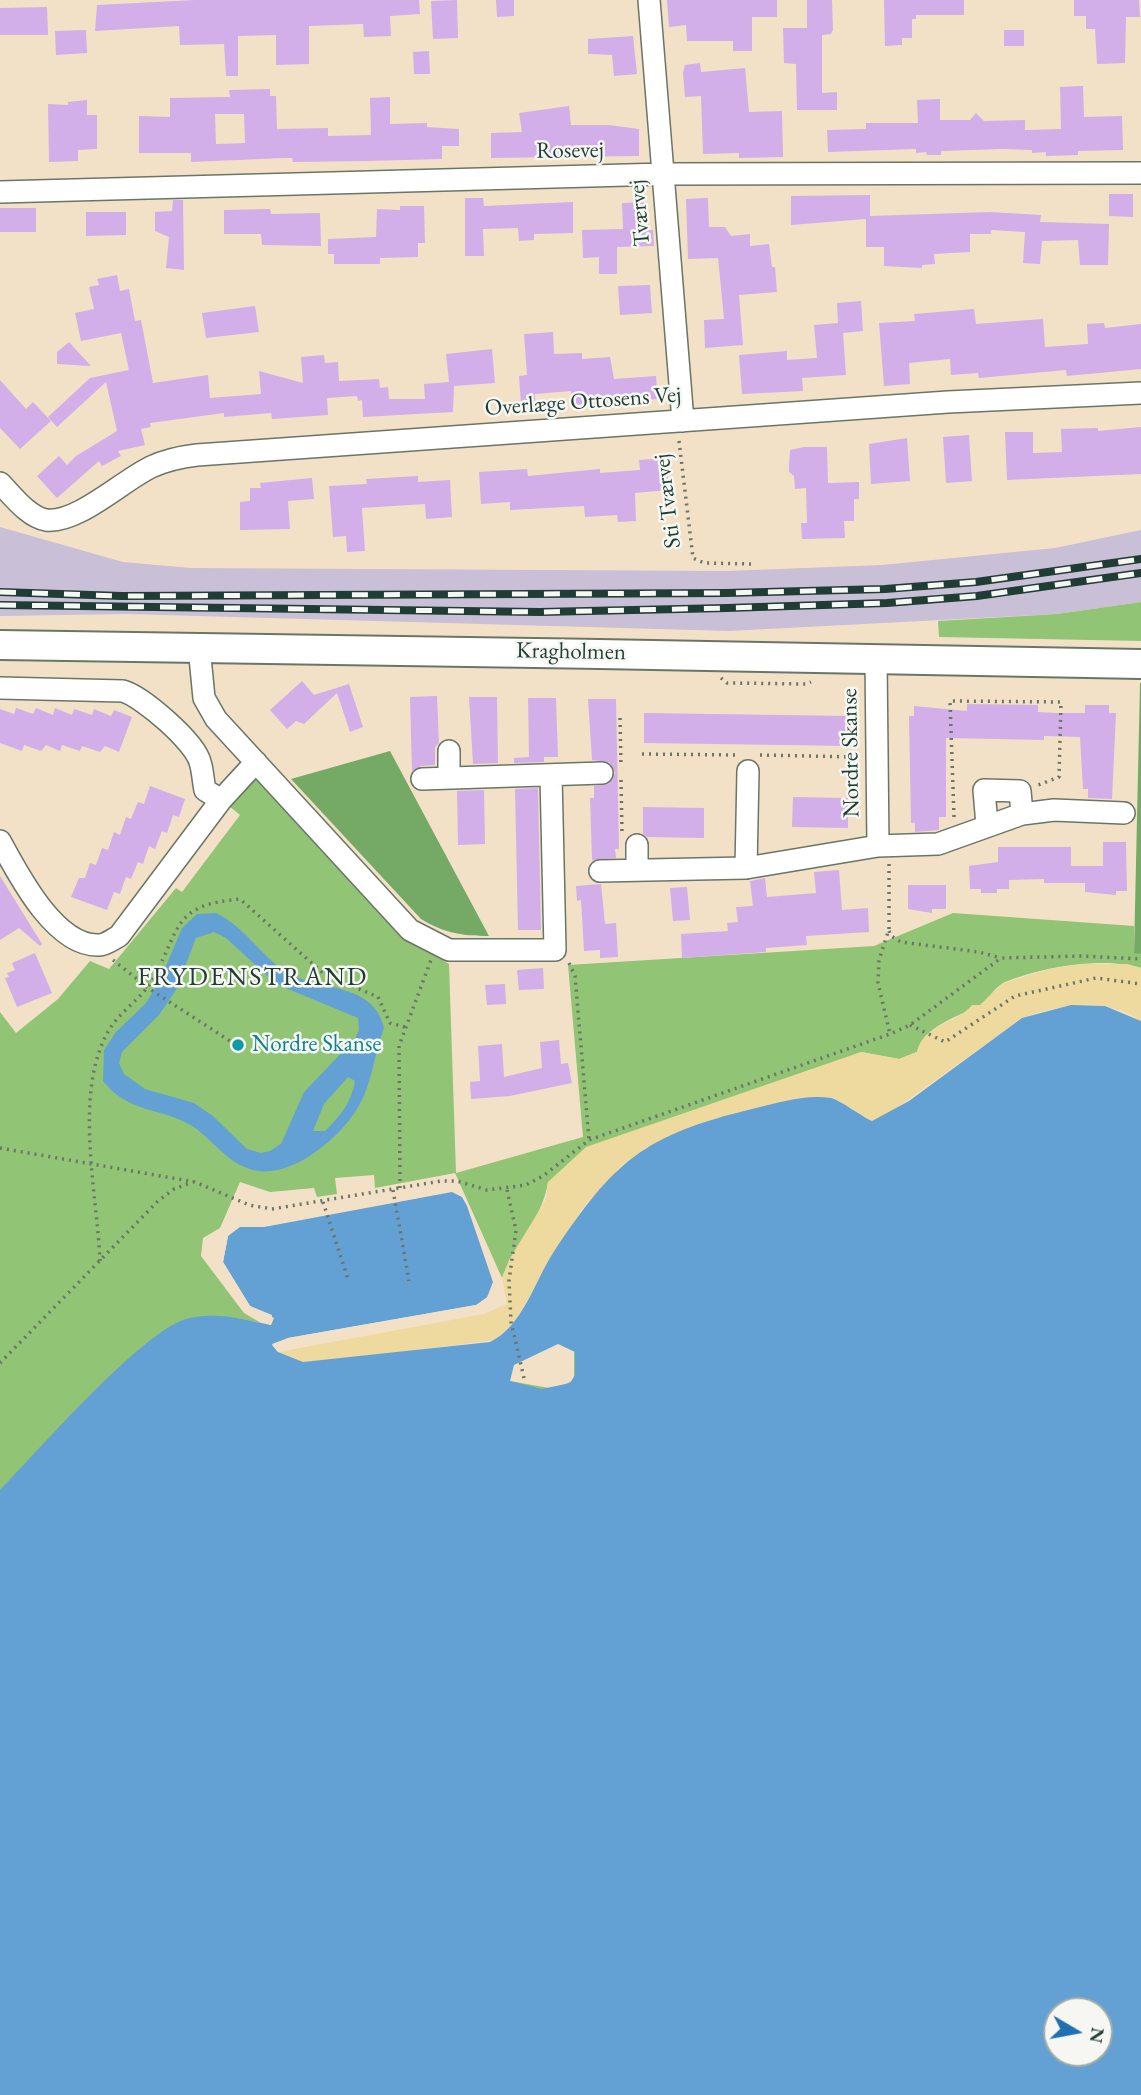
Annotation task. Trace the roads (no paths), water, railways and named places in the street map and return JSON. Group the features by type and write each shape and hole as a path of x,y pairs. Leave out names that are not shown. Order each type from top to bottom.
{"street":[{"name":"Tværvej","path":"649,0 664,174 680,421"},
{"name":"Rosevej","path":"0,192 664,174 1141,173"},
{"name":"Overlæge Ottosens Vej","path":"0,483 28,512 45,520 70,517 125,481 172,458 948,402 1141,393"},
{"name":"Kragholmen","path":"0,645 1141,664"},
{"path":"199,647 204,698 216,719 410,930 439,946 456,950 555,950 551,775"},
{"name":"Nordre Skanse","path":"876,659 878,846"},
{"path":"0,688 123,691 136,695 148,703 196,753 205,790 221,800"},
{"path":"449,751 449,778"},
{"path":"0,841 42,911 74,937 89,944 103,945 119,936 221,800 256,762"},
{"path":"746,868 748,771"},
{"path":"422,779 602,773"},
{"path":"988,825 984,790 1020,791 1022,814"},
{"name":"Nordre Skanse","path":"600,871 746,868 878,846 938,844 1022,814 1054,810 1124,813"},
{"path":"637,845 637,870"}],"water":[{"path":"216,913 226,919 286,972 357,995 378,1013 384,1028 369,1080 357,1109 324,1146 294,1165 278,1170 247,1168 232,1160 192,1126 134,1105 113,1092 103,1081 104,1050 116,1032 146,1003 160,980 182,928 197,914","holes":["214,932 226,938 276,984 358,1018 359,1030 355,1039 304,1092 281,1144 270,1151 261,1153 247,1149 213,1116 194,1103 145,1089 124,1074 119,1063 122,1052 159,1015 176,990 196,938","348,1077 355,1081 345,1108 325,1131 313,1131 324,1104"]},
{"path":"1071,1005 1105,1006 1141,1021 1141,2095 0,2095 0,1490 90,1395 143,1346 166,1329 186,1319 207,1316 271,1325 272,1315 250,1306 223,1262 228,1236 240,1227 264,1227 452,1192 462,1197 467,1206 493,1282 486,1300 476,1305 288,1338 272,1345 278,1352 303,1362 490,1342 511,1326 519,1315 553,1253 595,1195 635,1156 658,1142 715,1119 801,1098 831,1098 872,1121 909,1101 1022,1018","holes":["558,1344 575,1352 575,1375 570,1383 542,1389 510,1381 514,1365"]}],"railway":[{"path":"0,592 122,596 726,593 885,589 976,582 1141,559"},
{"path":"0,605 540,612 727,608 887,603 977,596 1141,573"}],"place":[{"name":"Nordre Skanse","path":"238,1045"}],"district":[{"name":"FRYDENSTRAND","path":"253,978"}]}
